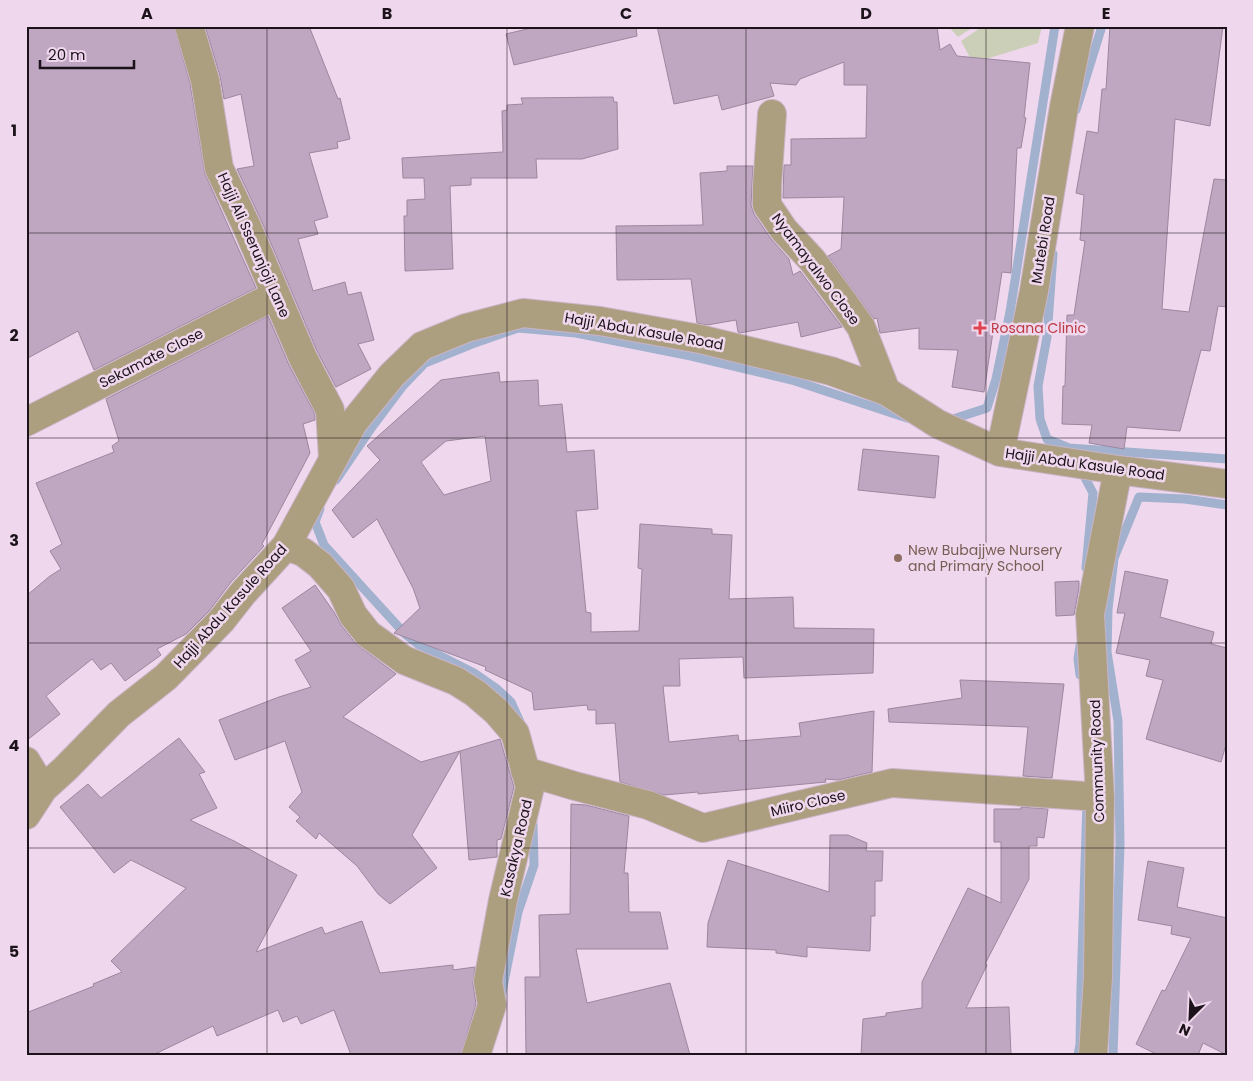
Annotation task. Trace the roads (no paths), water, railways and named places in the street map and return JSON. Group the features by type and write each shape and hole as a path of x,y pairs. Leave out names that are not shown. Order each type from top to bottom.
{"street":[{"name":"Hajji Ali Sserunjoji Lane","path":"189,26 205,80 219,168 247,227 303,358 330,410 333,458"},
{"name":"Mutebi Road","path":"1000,452 1034,291 1064,108 1080,26"},
{"name":"Nyamayalwo Close","path":"772,114 767,187 768,205 784,230 812,260 861,328 886,391"},
{"name":"Sekamate Close","path":"26,422 276,294"},
{"name":"Hajji Abdu Kasule Road","path":"26,815 43,789 119,714 166,677 221,621 243,593 286,546 353,423 392,375 422,346 466,328 523,313 600,321 700,339 831,370 886,391 938,424 1000,452 1227,484"},
{"name":"Community Road","path":"1092,1055 1098,977 1100,797 1090,614 1118,470"},
{"name":"Kasakya Road","path":"286,546 303,552 320,565 341,589 353,615 378,643 387,646 404,660 456,681 475,693 496,711 515,733 530,787 503,900 488,980 492,1005 476,1055"},
{"path":"26,761 43,789"},
{"name":"Miiro Close","path":"525,770 575,786 648,805 703,828 892,783 1100,797"}],"waterway":[{"path":"947,421 987,408 996,379 1010,312 1055,26"},
{"path":"1076,110 1102,26"},
{"path":"1053,254 1047,337 1038,386 1040,419 1047,439 1069,448 1227,459"},
{"path":"336,480 402,387 425,363 518,328 576,333 691,356 792,380 907,418"},
{"path":"1047,439 1060,454"},
{"path":"1079,471 1083,474 1093,493 1086,568"},
{"path":"1113,1055 1120,844 1118,721 1107,652 1108,609 1114,558 1139,497 1185,499 1227,505"},
{"path":"320,509 315,522 324,545 405,634 419,645 474,673 497,689 511,702 521,724"},
{"path":"1080,646 1078,659 1080,675"},
{"path":"1078,1055 1080,1045 1087,803"},
{"path":"501,997 518,912 534,865 533,824"}],"place":[{"name":"Rosana Clinic","path":"980,328"},
{"name":"New Bubajjwe Nursery and Primary School","path":"898,558"}]}
